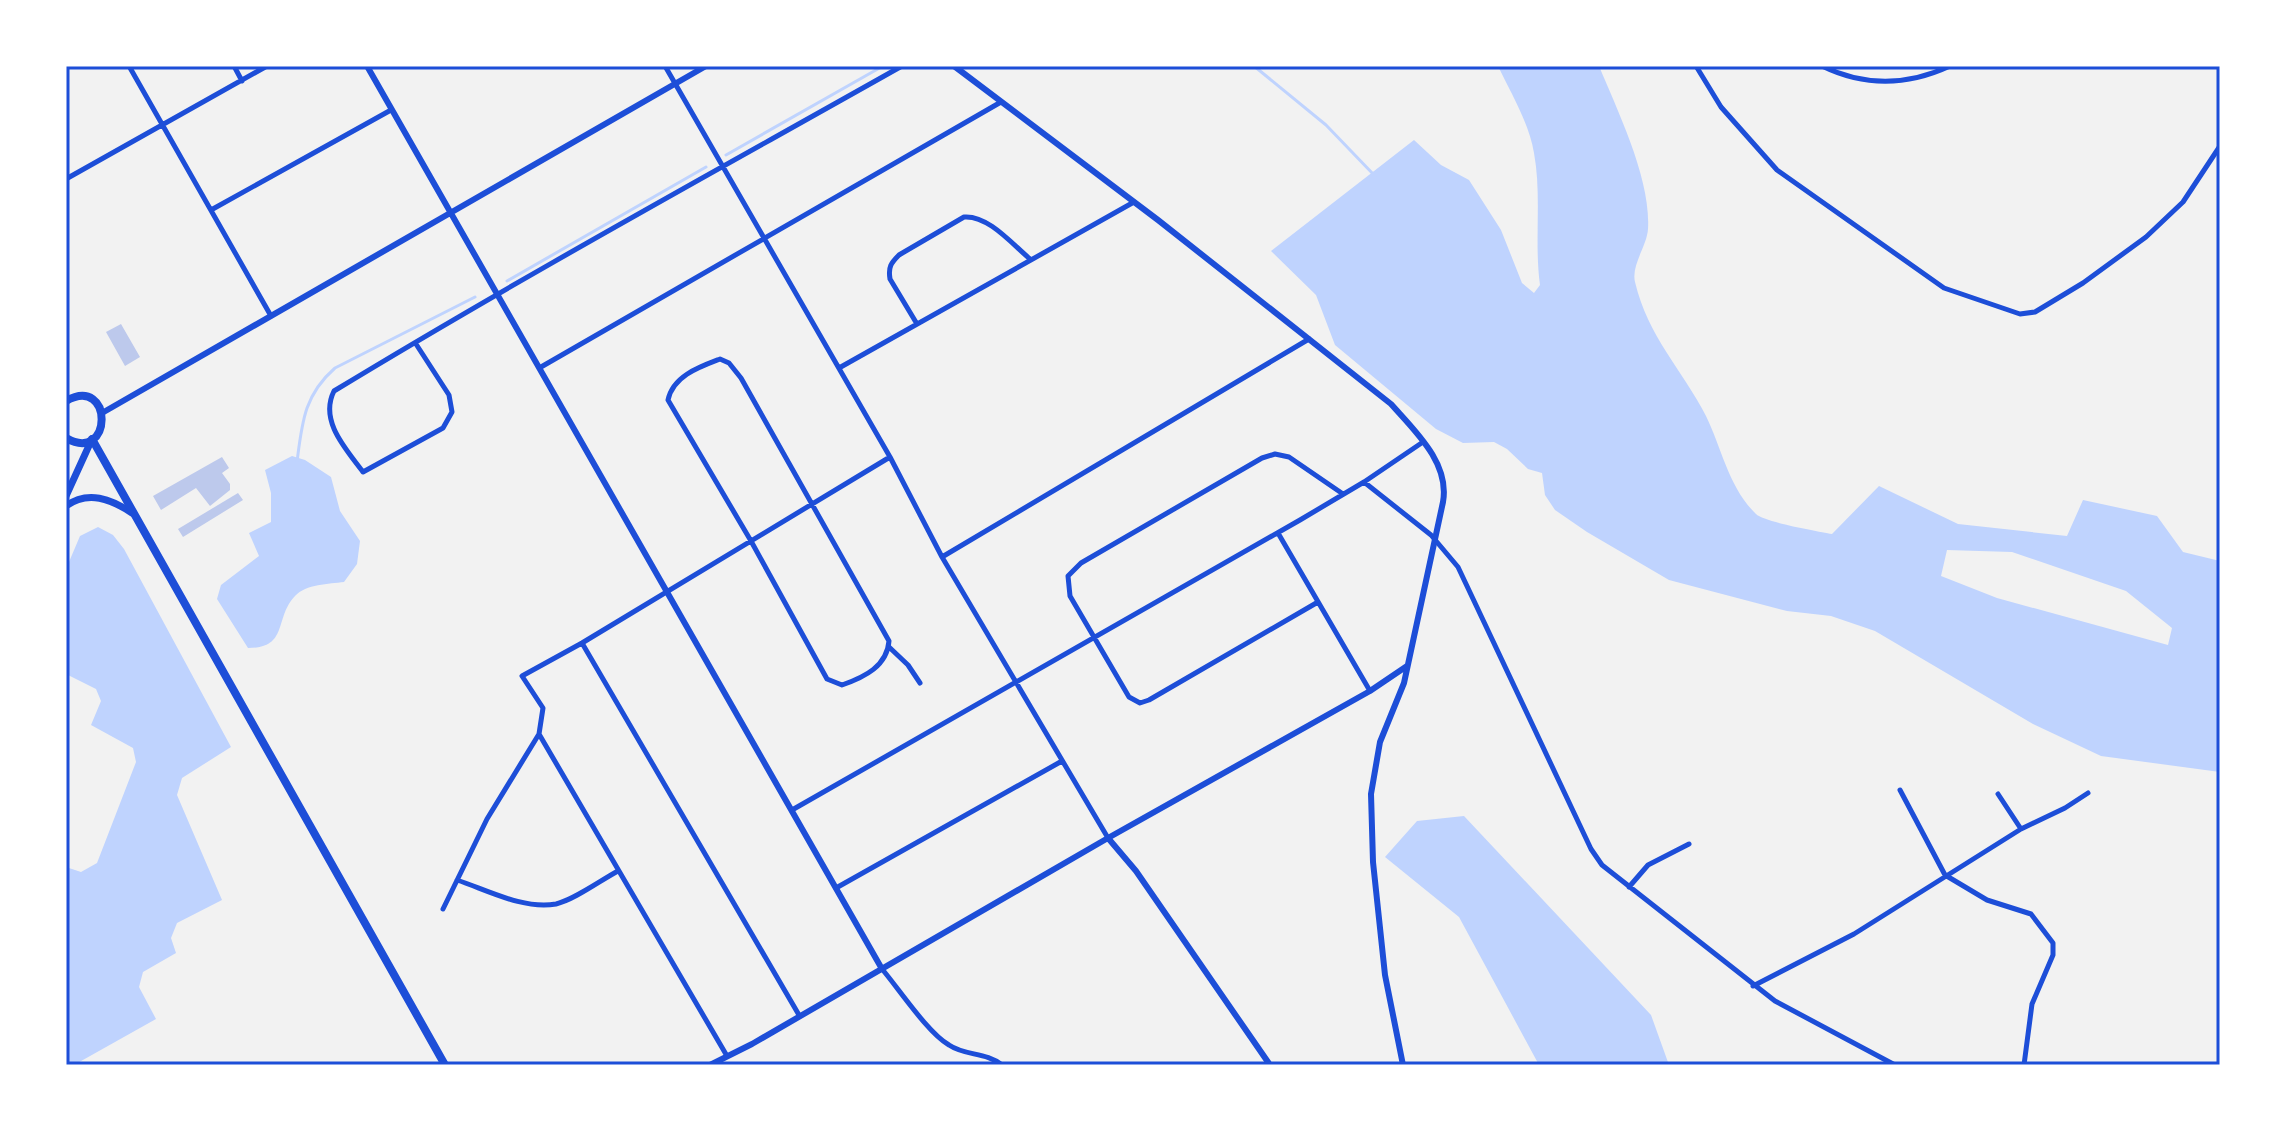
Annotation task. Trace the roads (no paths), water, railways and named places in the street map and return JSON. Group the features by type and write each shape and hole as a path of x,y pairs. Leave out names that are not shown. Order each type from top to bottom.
{"main road":[{"path":"66,496 92,439 102,428 102,413 89,398 67,398"},
{"path":"66,438 77,442 92,439"},
{"path":"92,439 445,1065"},
{"path":"66,506 73,501 96,497 119,504 132,513"}],"street":[{"path":"129,66 271,316"},
{"path":"234,66 242,81"},
{"path":"66,179 267,66"},
{"path":"367,66 882,969 944,1042 958,1050 987,1056 1002,1065"},
{"path":"665,66 890,457 942,557 1108,838 1129,861 1270,1065"},
{"path":"102,413 706,66"},
{"path":"416,344 449,395 452,412 443,428 363,472 339,438 330,418 329,402 334,391 724,166 902,66"},
{"path":"954,66 1134,202 1391,404 1423,442 1444,480 1443,502 1407,666 1399,700 1380,742 1371,794 1373,862 1385,975 1403,1065"},
{"path":"1696,66 1721,107 1777,170 1944,288 2020,314 2035,312 2083,283 2146,237 2183,202 2220,146"},
{"path":"1822,66 1859,79 1889,83 1925,77 1950,66"},
{"path":"541,367 1001,102"},
{"path":"211,210 391,110"},
{"path":"839,368 1134,202"},
{"path":"917,324 890,279 888,270 899,255 964,217 973,216 983,221 1030,259"},
{"path":"942,557 1310,339"},
{"path":"720,359 729,363 741,378 889,641 887,657 853,681 842,685 827,679 751,541 668,400 670,389 678,379 720,359"},
{"path":"792,810 1278,533 1364,482 1423,442"},
{"path":"1318,602 1140,703 1129,697 1070,596 1068,576 1074,568 1262,458 1275,454 1289,457 1343,494"},
{"path":"443,909 487,819 539,734 543,708 522,676 890,457"},
{"path":"1364,482 1434,538 1458,567 1591,849 1602,865 1753,986 1775,1001 1895,1065"},
{"path":"1278,533 1370,691"},
{"path":"582,643 799,1015"},
{"path":"889,646 920,683"},
{"path":"710,1065 752,1044 1370,691 1407,666"},
{"path":"539,734 727,1056"},
{"path":"836,888 1062,761"},
{"path":"1900,790 1945,875 1987,900 2031,914 2053,943 2053,955 2032,1004 2024,1065"},
{"path":"1753,986 1854,934 2021,829 2088,793"},
{"path":"1998,794 2021,829"},
{"path":"1629,887 1648,865 1689,844"},
{"path":"457,880 541,905 563,901 618,871"}],"water":[{"path":"1498,66 1599,66 1632,146 1648,210 1648,229 1634,276 1641,302 1657,336 1706,416 1739,492 1756,514 1780,523 1832,534 1879,486 1958,524 2067,536 2083,500 2157,516 2183,552 2220,561 2220,772 2101,756 2033,724 1875,631 1831,616 1787,611 1669,580 1555,510 1545,495 1542,473 1528,469 1507,449 1494,442 1463,443 1436,429 1335,345 1316,295 1271,251 1414,140 1441,165 1469,180 1501,230 1522,283 1534,293 1540,285 1537,186 1532,142","holes":["1947,550 2012,552 2126,591 2172,628 2168,645 1997,598 1941,576"]},
{"path":"292,456 305,460 331,477 340,511 360,541 357,564 344,582 318,585 300,592 289,605 270,643 248,648 217,599 221,585 259,556 249,533 271,522 271,493 265,470"},
{"path":"98,527 113,535 124,549 231,747 182,778 177,795 222,900 177,923 171,938 176,953 143,972 139,987 156,1019 74,1065 66,1065 66,867 81,872 97,863 136,762 133,748 91,725 101,701 96,689 66,674 66,569 80,536"},
{"path":"1464,816 1651,1015 1669,1065 1539,1065 1459,917 1385,857 1417,821"}],"waterway":[{"path":"726,155 883,66"},
{"path":"1254,66 1326,125 1375,176"},
{"path":"507,281 706,167"},
{"path":"297,462 306,410 317,389 335,368 475,297"}]}
